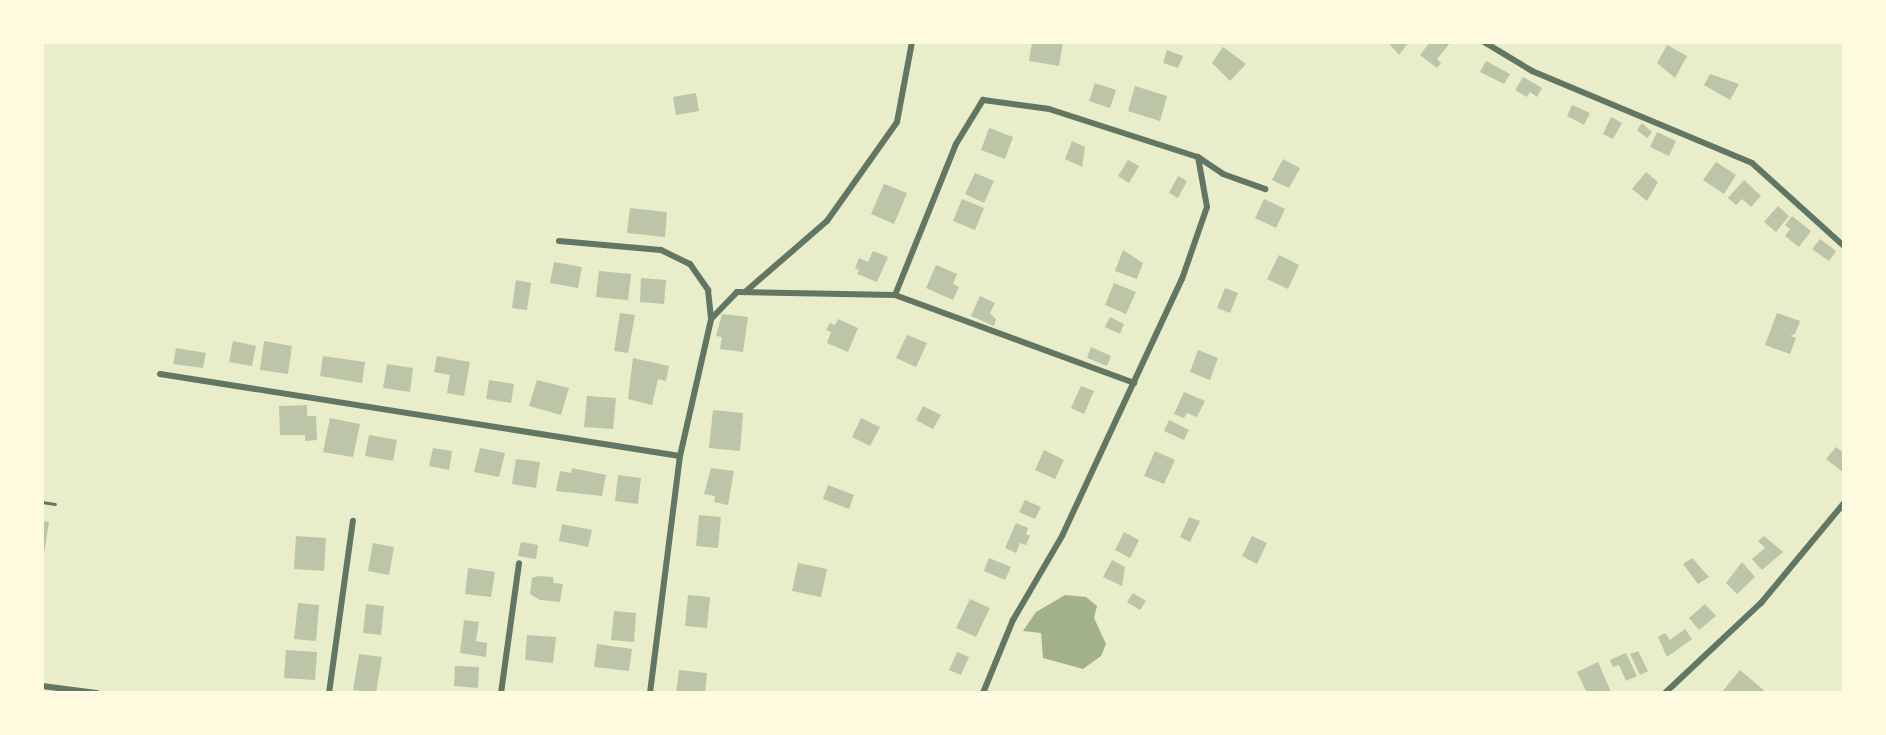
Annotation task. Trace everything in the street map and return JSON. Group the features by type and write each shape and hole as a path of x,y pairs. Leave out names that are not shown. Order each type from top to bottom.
{"street":[{"path":"744,292 827,220 897,122 912,42"},
{"path":"1484,42 1532,71 1752,163 1844,246"},
{"path":"895,295 956,144 983,100 1049,109 1198,157 1223,174 1265,189"},
{"path":"983,693 1013,620 1062,536 1182,279 1207,207 1198,157"},
{"path":"559,241 661,250 690,264 708,290 711,319 681,456 650,693"},
{"path":"711,319 737,292 895,295 1134,383"},
{"path":"160,374 681,456"},
{"path":"1665,693 1761,603 1844,503"},
{"path":"329,693 353,521"},
{"path":"501,693 519,563"},
{"path":"42,686 97,693"}],"lane":[{"path":"42,502 55,504"}],"shaded area":[{"path":"1065,595 1086,597 1097,606 1094,618 1106,644 1101,656 1083,669 1043,658 1041,633 1023,631 1036,612"}],"building":[{"path":"1032,42 1063,42 1059,66 1029,61"},
{"path":"1388,42 1409,42 1399,55"},
{"path":"1430,42 1450,43 1437,59 1441,63 1437,68 1420,55"},
{"path":"1667,45 1687,56 1675,78 1657,63"},
{"path":"1223,47 1246,64 1230,81 1212,63"},
{"path":"1167,50 1183,56 1178,68 1163,63"},
{"path":"1486,61 1510,74 1504,84 1480,72"},
{"path":"1710,74 1739,84 1730,100 1704,85"},
{"path":"1523,77 1542,88 1537,97 1530,92 1527,97 1515,90"},
{"path":"1095,83 1116,90 1110,108 1089,101"},
{"path":"1135,86 1167,96 1160,121 1128,111"},
{"path":"696,93 699,111 676,115 673,97"},
{"path":"1572,105 1590,113 1584,125 1567,116"},
{"path":"1611,117 1622,123 1613,139 1603,134"},
{"path":"1642,123 1652,132 1647,138 1637,130"},
{"path":"989,128 1013,137 1005,159 981,150"},
{"path":"1657,132 1676,141 1669,156 1650,147"},
{"path":"1072,141 1085,147 1082,167 1065,159"},
{"path":"1283,159 1300,168 1289,188 1272,180"},
{"path":"1128,160 1139,166 1129,183 1118,176"},
{"path":"1716,162 1736,175 1724,194 1703,180"},
{"path":"1646,172 1658,182 1647,201 1632,189"},
{"path":"975,173 994,181 984,203 965,194"},
{"path":"1178,176 1187,181 1178,198 1169,193"},
{"path":"1744,180 1761,196 1751,207 1742,199 1736,205 1728,198"},
{"path":"884,184 907,193 894,224 871,214"},
{"path":"962,199 984,208 975,230 953,221"},
{"path":"1264,199 1285,209 1276,228 1255,218"},
{"path":"1778,206 1789,216 1776,232 1764,222"},
{"path":"630,208 667,212 665,237 627,233"},
{"path":"1792,216 1811,231 1799,247 1785,236 1790,229 1785,225"},
{"path":"1820,239 1836,251 1829,261 1812,249"},
{"path":"1123,250 1143,263 1137,279 1115,271"},
{"path":"873,251 888,257 877,282 857,274 859,270 855,268 859,258 868,262"},
{"path":"1279,255 1299,265 1288,289 1267,279"},
{"path":"554,262 582,267 578,288 550,283"},
{"path":"936,265 957,274 953,284 959,287 953,300 926,288"},
{"path":"599,271 631,274 628,300 596,297"},
{"path":"641,278 666,280 664,304 640,302"},
{"path":"516,280 531,283 527,310 512,308"},
{"path":"1114,283 1136,292 1126,314 1105,305"},
{"path":"1225,288 1238,293 1230,313 1217,308"},
{"path":"980,296 995,303 990,313 996,319 994,326 971,316"},
{"path":"620,313 635,315 628,353 614,351"},
{"path":"1777,313 1800,321 1795,334 1790,336 1796,338 1790,354 1765,345"},
{"path":"722,314 748,317 743,352 720,349 722,337 716,336"},
{"path":"1110,317 1124,324 1120,334 1105,327"},
{"path":"838,319 858,328 848,352 827,343 831,332 826,330 830,323 835,325"},
{"path":"907,335 927,343 916,367 896,358"},
{"path":"233,341 256,346 252,366 229,362"},
{"path":"264,341 292,346 288,374 260,370"},
{"path":"1091,347 1111,356 1107,366 1087,358"},
{"path":"176,348 206,353 203,368 173,364"},
{"path":"1198,350 1218,358 1210,380 1190,372"},
{"path":"323,356 365,362 362,383 320,376"},
{"path":"437,356 470,362 464,396 447,393 450,375 434,372"},
{"path":"633,358 669,366 666,381 658,379 652,405 628,399"},
{"path":"387,364 413,368 410,392 383,388"},
{"path":"489,380 514,384 511,403 486,399"},
{"path":"537,380 569,388 561,415 529,406"},
{"path":"1081,386 1094,391 1084,414 1071,408"},
{"path":"1184,392 1205,401 1197,417 1187,413 1184,418 1174,414"},
{"path":"587,396 616,398 613,429 584,427"},
{"path":"307,405 307,416 316,416 317,440 305,441 305,435 280,435 279,406"},
{"path":"923,406 941,415 933,429 916,420"},
{"path":"713,410 743,413 740,451 709,448"},
{"path":"330,418 360,424 353,457 323,452"},
{"path":"861,418 880,427 870,446 852,437"},
{"path":"1169,420 1189,430 1184,440 1164,431"},
{"path":"369,435 397,440 393,461 365,456"},
{"path":"1836,447 1844,453 1844,473 1826,459"},
{"path":"433,448 452,451 449,470 429,466"},
{"path":"480,448 505,453 499,477 474,472"},
{"path":"1044,450 1064,460 1055,479 1035,470"},
{"path":"1155,451 1175,460 1164,484 1144,476"},
{"path":"516,459 540,462 536,488 512,484"},
{"path":"572,468 606,475 602,496 556,491 560,471 571,473"},
{"path":"711,468 734,471 728,505 714,502 715,496 704,494"},
{"path":"618,475 641,478 638,504 615,501"},
{"path":"828,485 854,495 849,509 823,499"},
{"path":"1025,500 1041,507 1035,519 1019,512"},
{"path":"699,515 721,517 718,548 696,546"},
{"path":"1189,517 1200,521 1190,542 1180,537"},
{"path":"42,521 49,522 43,560 42,560"},
{"path":"1016,523 1028,528 1026,534 1030,536 1026,545 1020,543 1016,553 1005,548"},
{"path":"562,524 592,530 588,547 559,541"},
{"path":"1124,532 1139,540 1130,558 1115,550"},
{"path":"296,536 326,538 324,571 294,569"},
{"path":"1252,536 1267,543 1257,564 1242,556"},
{"path":"1764,536 1783,552 1762,570 1752,559 1765,548 1758,541"},
{"path":"521,542 538,545 536,559 518,556"},
{"path":"373,543 394,547 389,575 368,571"},
{"path":"989,558 1011,567 1005,580 984,571"},
{"path":"1692,558 1709,577 1698,584 1683,564"},
{"path":"1112,560 1125,567 1122,586 1103,577"},
{"path":"1742,562 1755,577 1737,594 1726,583"},
{"path":"798,563 827,569 821,597 792,591"},
{"path":"468,568 495,572 491,597 465,594"},
{"path":"553,577 554,583 563,584 560,602 540,600 530,594 532,578"},
{"path":"1133,593 1146,601 1140,610 1127,602"},
{"path":"688,595 710,597 707,628 685,626"},
{"path":"970,599 990,608 976,637 956,628"},
{"path":"298,603 319,605 316,641 294,639"},
{"path":"366,604 384,606 381,635 363,633"},
{"path":"1705,604 1716,616 1699,630 1689,618"},
{"path":"614,611 636,613 634,642 611,640"},
{"path":"464,620 479,622 476,641 487,643 486,657 460,653"},
{"path":"1685,629 1692,639 1667,657 1658,637 1665,633 1670,640"},
{"path":"527,635 556,637 553,663 525,660"},
{"path":"597,644 632,649 629,671 594,667"},
{"path":"286,650 317,652 315,680 284,678"},
{"path":"1638,651 1648,671 1640,675 1630,654"},
{"path":"957,652 969,657 961,675 949,670"},
{"path":"1626,653 1637,676 1626,681 1619,665 1613,667 1610,660"},
{"path":"359,654 382,657 376,693 353,690"},
{"path":"1598,662 1611,692 1587,693 1577,672"},
{"path":"455,666 479,667 478,688 454,686"},
{"path":"679,670 707,673 705,693 676,693"},
{"path":"1740,670 1767,693 1721,693"}]}
